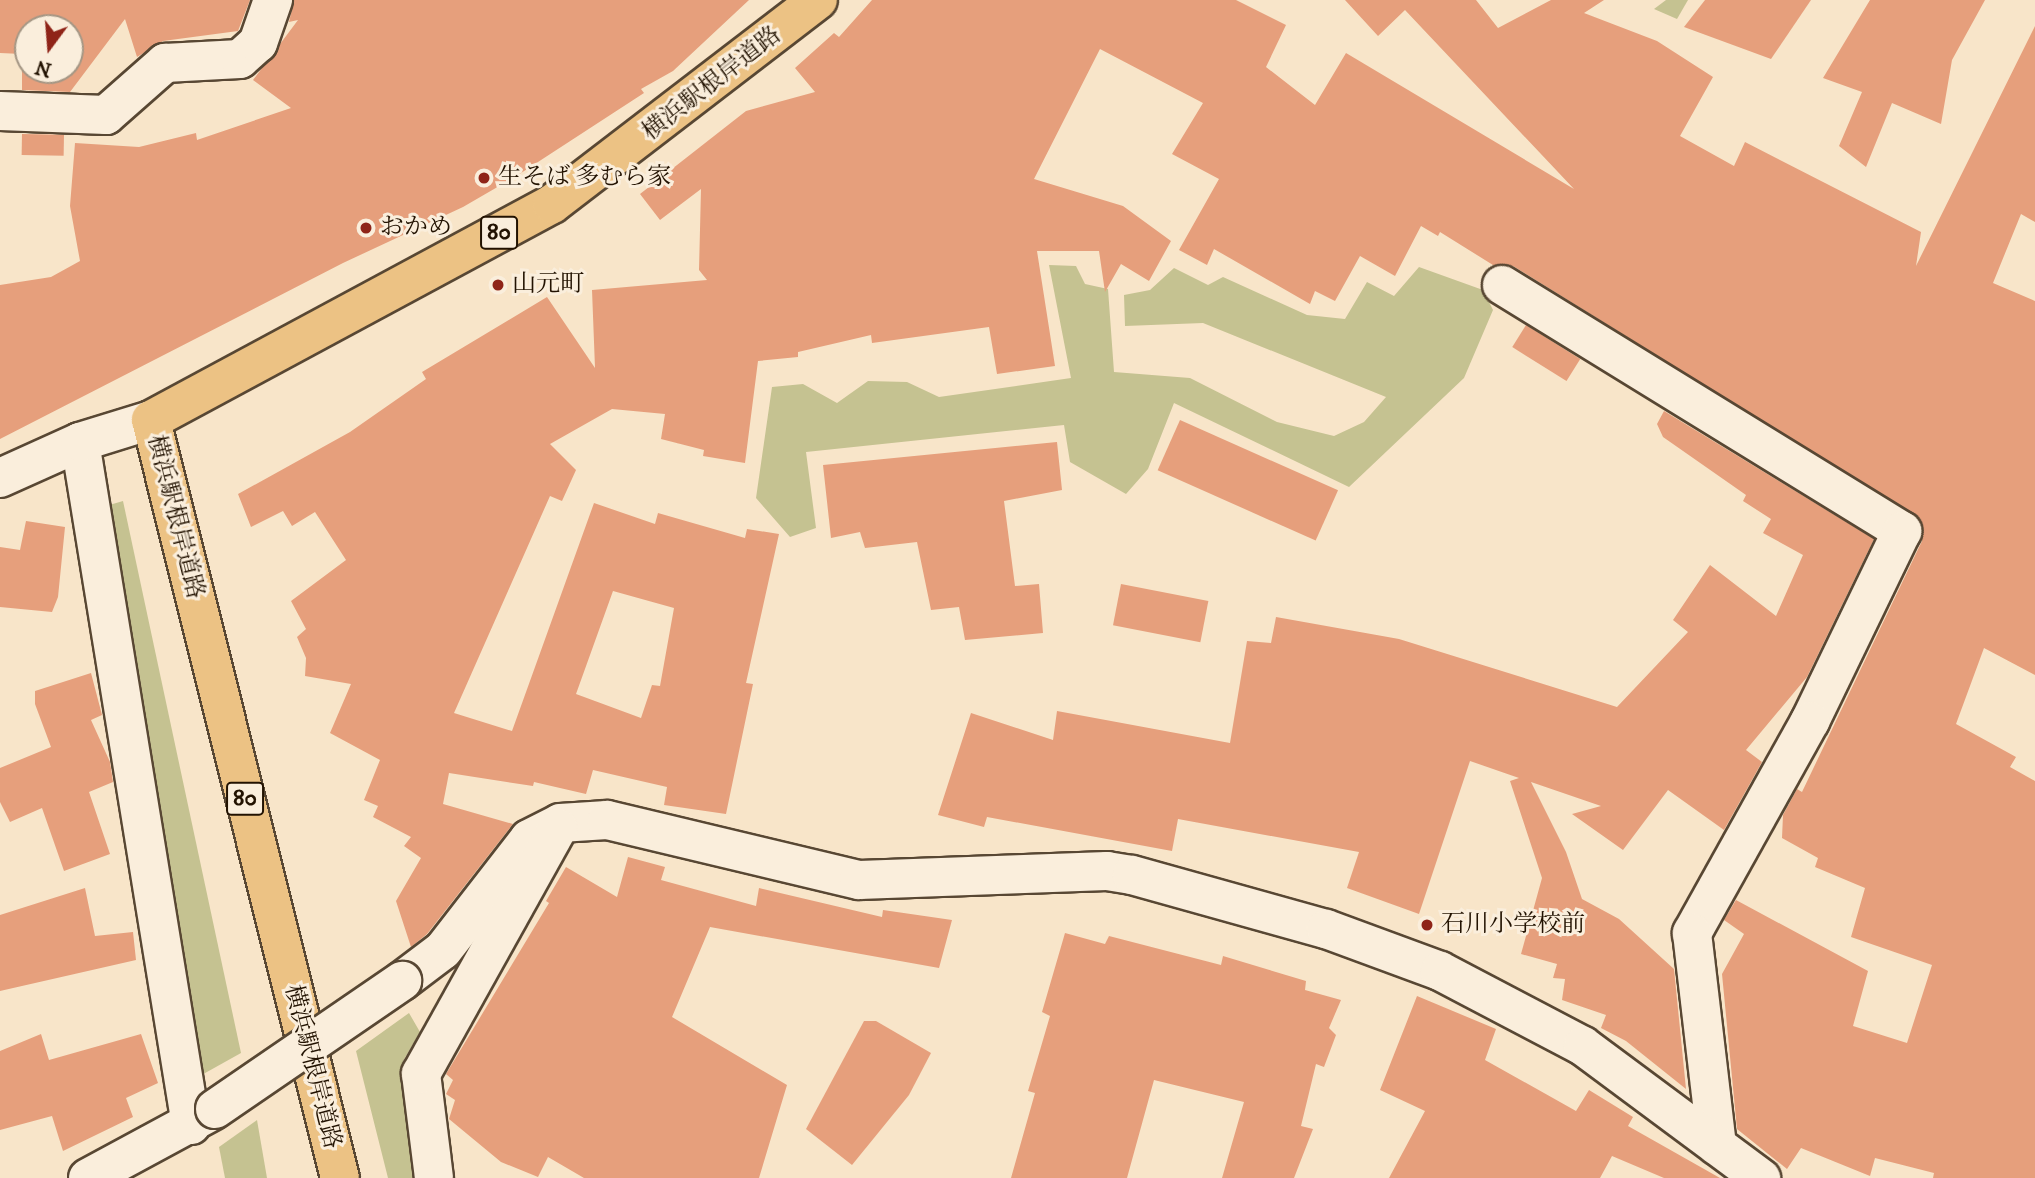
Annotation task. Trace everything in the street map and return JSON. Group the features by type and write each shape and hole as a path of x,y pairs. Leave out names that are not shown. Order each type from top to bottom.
{"main road":[{"name":"横浜駅根岸道路","path":"340,1178 151,419 552,204 818,0"}],"street":[{"path":"0,111 106,115 165,63 240,59 258,43 273,0"},
{"path":"1502,285 1902,531 1810,721 1692,933 1717,1146"},
{"path":"0,478 80,442 151,419"},
{"path":"80,442 203,1117"},
{"path":"88,1178 203,1117 443,950 529,839 560,823 607,820 859,880 1107,871 1243,905 1407,957 1484,993 1583,1046 1761,1178"},
{"path":"434,1178 421,1074 551,849 560,823"}],"shaded area":[{"path":"1666,0 1688,0 1677,19 1654,9"},
{"path":"1049,265 1076,266 1085,284 1108,289 1114,372 1190,378 1277,422 1334,436 1364,422 1386,397 1203,323 1125,326 1124,295 1150,290 1174,268 1208,285 1223,277 1307,315 1345,319 1367,282 1394,296 1419,267 1483,290 1493,310 1464,378 1349,487 1174,403 1148,469 1126,494 1070,462 1064,425 806,452 816,528 790,537 756,498 772,387 803,384 837,403 868,381 907,382 939,397 1071,378"},
{"path":"123,501 241,1053 198,1077 106,506"},
{"path":"409,1013 420,1032 403,1061 421,1178 388,1178 356,1051"},
{"path":"257,1120 267,1178 225,1178 219,1147"}],"building":[{"path":"0,0 250,0 238,31 163,41 137,57 125,19 84,73 84,14 14,14 14,54 0,53"},
{"path":"294,0 749,0 673,71 641,89 644,93 518,175 463,207 343,263 0,439 0,285 51,277 80,261 70,206 75,143 139,147 196,133 197,140 291,108 253,80 298,20 289,22"},
{"path":"872,0 1236,0 1286,25 1266,67 1315,105 1346,53 1574,189 1405,10 1378,36 1345,0 1476,0 1498,28 1551,0 1604,0 1584,13 1657,41 1713,77 1680,136 1734,166 1745,142 1921,232 1916,266 2035,26 2035,222 2021,214 1993,283 2035,301 2035,675 1984,648 1956,724 2016,757 2010,767 2035,781 2035,1178 1933,1178 1934,1173 1875,1158 1870,1176 1801,1148 1787,1169 1737,1129 1722,974 1744,934 1724,920 1736,900 1868,971 1853,1026 1907,1043 1932,965 1851,937 1865,888 1815,867 1818,858 1782,838 1783,815 1797,789 1802,792 1922,541 1920,519 1513,266 1493,265 1440,232 1438,236 1421,226 1395,276 1360,256 1335,301 1315,291 1310,304 1214,249 1207,265 1179,250 1219,179 1172,154 1203,103 1100,49 1034,179 1123,206 1171,241 1149,281 1121,264 1105,292 1099,251 1037,251 1055,366 997,374 989,327 872,343 871,335 798,352 798,357 758,361 745,463 703,456 704,450 661,439 665,414 612,409 550,444 576,470 562,501 550,496 454,713 512,731 594,503 655,524 658,513 745,538 747,529 779,534 746,683 753,684 726,814 664,805 667,787 593,770 586,794 534,782 533,786 449,773 443,804 513,824 427,934 411,947 396,901 421,858 404,846 411,837 373,817 378,806 364,800 380,760 330,733 351,684 305,676 306,658 297,637 306,629 291,601 346,560 315,512 292,526 283,511 251,527 238,494 350,432 426,379 422,372 547,297 595,368 592,290 707,280 699,270 701,189 660,220 640,194 746,111 815,92 795,68 834,33 839,37","holes":["613,591 674,608 660,686 652,685 641,718 576,694"]},
{"path":"1705,0 1811,0 1771,59 1684,27"},
{"path":"1870,0 1985,0 1952,60 1941,124 1892,103 1866,167 1839,146 1862,92 1823,78"},
{"path":"22,84 76,84 70,92 22,90"},
{"path":"22,134 64,135 64,156 22,155"},
{"path":"1526,325 1580,359 1566,381 1512,347"},
{"path":"1664,411 1874,539 1807,677 1746,750 1762,762 1724,830 1668,790 1623,850 1572,814 1601,806 1531,782 1566,852 1582,899 1619,919 1674,969 1686,1089 1626,1041 1601,1028 1606,1015 1562,1000 1565,979 1553,978 1557,964 1521,954 1542,878 1510,781 1519,778 1470,761 1419,914 1347,888 1359,852 1178,819 1172,851 987,817 984,827 938,815 971,713 1053,740 1057,711 1230,743 1247,641 1271,643 1276,617 1399,639 1617,707 1688,632 1673,620 1710,565 1776,616 1803,555 1763,533 1771,519 1743,501 1746,495 1663,437 1657,424"},
{"path":"1180,420 1338,490 1316,541 1158,470"},
{"path":"1057,442 1062,490 1004,501 1015,586 1039,584 1043,633 965,640 959,607 931,610 917,542 865,548 860,532 831,538 823,465"},
{"path":"26,521 65,527 58,597 52,612 0,607 0,547 20,550"},
{"path":"1121,584 1208,601 1200,642 1113,625"},
{"path":"91,673 102,715 91,720 110,762 113,782 89,792 110,854 64,871 42,808 10,822 0,802 0,768 51,747 35,704 35,691"},
{"path":"628,857 665,867 661,880 756,906 759,888 882,917 883,910 952,920 939,968 710,927 672,1017 787,1085 759,1178 584,1178 548,1157 538,1177 501,1162 449,1119 455,1100 446,1094 453,1080 446,1074 549,903 546,901 566,867 617,897"},
{"path":"85,888 95,936 133,932 136,960 0,991 0,915"},
{"path":"1065,933 1105,944 1109,936 1221,965 1223,956 1306,981 1305,990 1341,1000 1329,1028 1336,1035 1324,1067 1316,1064 1301,1126 1313,1129 1294,1178 1222,1178 1244,1102 1154,1080 1127,1178 1011,1178 1035,1093 1028,1091 1050,1016 1042,1012"},
{"path":"1417,996 1496,1029 1485,1060 1576,1111 1589,1090 1633,1117 1628,1126 1720,1178 1664,1178 1612,1156 1600,1178 1389,1178 1425,1111 1380,1090"},
{"path":"864,1021 876,1021 931,1053 909,1095 852,1165 806,1129"},
{"path":"41,1034 49,1060 141,1034 158,1083 126,1098 133,1117 63,1151 52,1116 0,1130 0,1051"}],"place":[{"name":"生そば 多むら家","path":"484,178"},
{"name":"おかめ","path":"366,228"},
{"name":"山元町","path":"498,285"},
{"name":"石川小学校前","path":"1427,925"}]}
